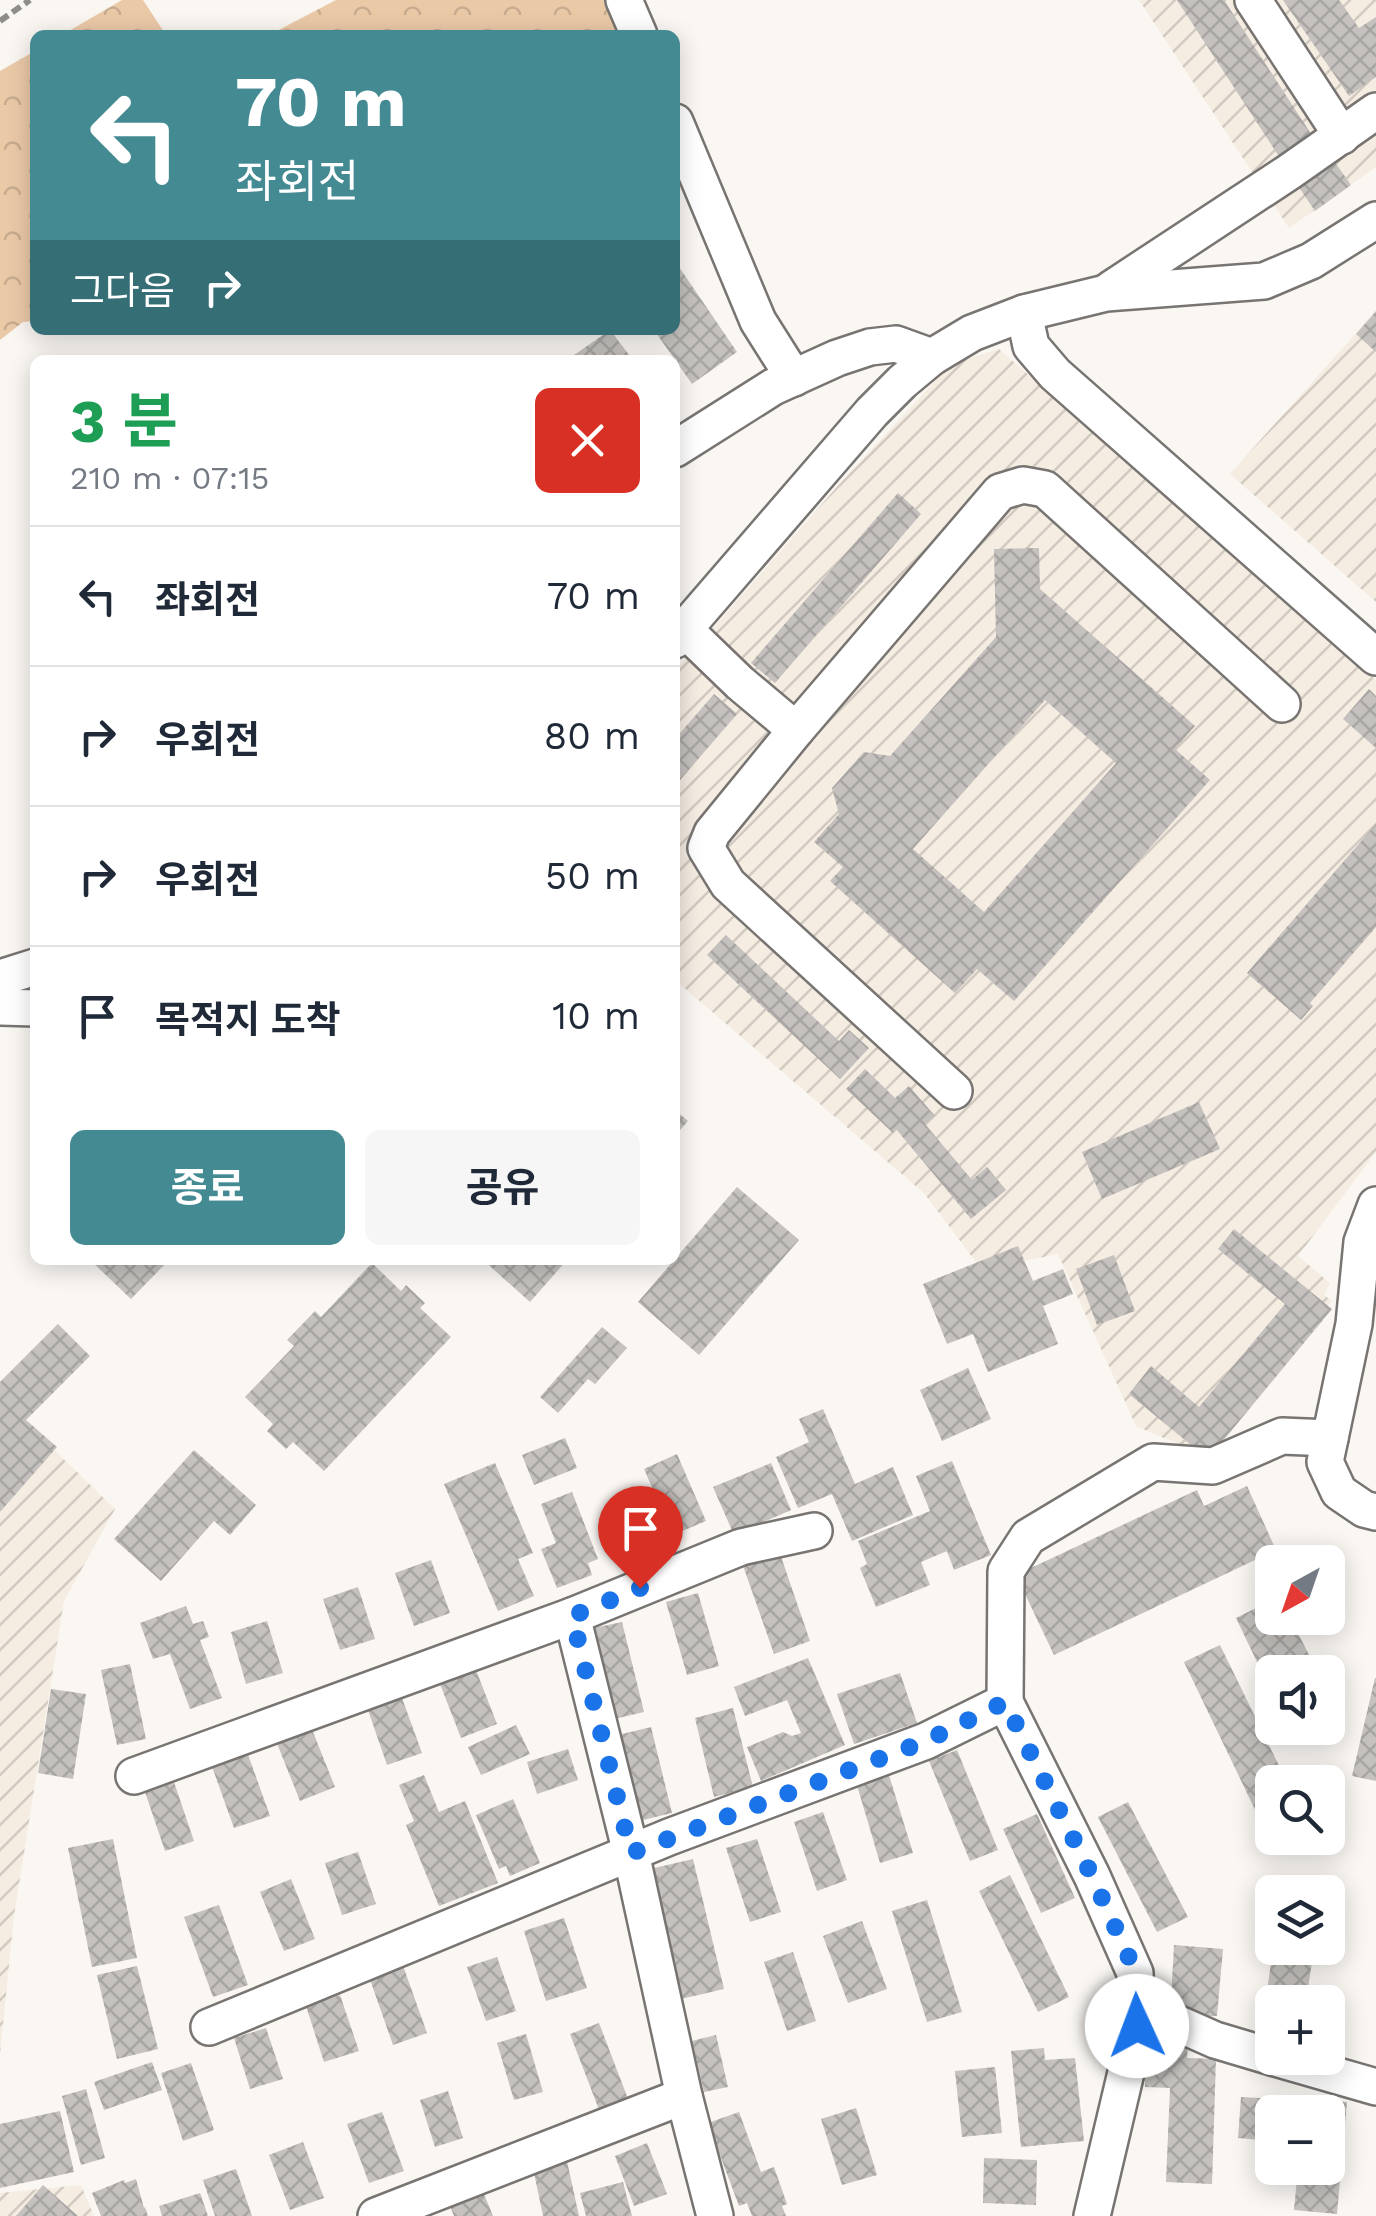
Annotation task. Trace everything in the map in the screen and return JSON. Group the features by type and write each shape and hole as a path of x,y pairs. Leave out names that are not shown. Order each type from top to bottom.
{"street":[{"path":"624,0 637,30"},
{"path":"1253,0 1342,136"},
{"path":"1106,292 1376,111"},
{"path":"680,134 758,320 794,378"},
{"path":"796,730 680,635 902,382 932,357 972,333 1024,313 1106,292 1264,280 1369,233"},
{"path":"1024,313 1031,346 1055,374 1376,658"},
{"path":"680,446 773,387 837,358 870,347 896,344 932,357"},
{"path":"954,1091 728,884 706,848 712,833 796,730 1000,492 1024,485 1045,489 1282,704"},
{"path":"0,978 30,969"},
{"path":"0,1006 30,1008"},
{"path":"1376,1205 1362,1242 1354,1324 1324,1462 1339,1492 1364,1509 1376,1512"},
{"path":"1092,2216 1137,2026 1136,1973 1005,1702 1006,1571 1028,1537 1153,1462 1213,1466 1282,1436 1330,1438"},
{"path":"134,1776 572,1616 742,1547 814,1531"},
{"path":"572,1616 715,2216"},
{"path":"208,2027 631,1853 926,1741 1005,1702"},
{"path":"1136,2005 1215,2040 1255,2052"},
{"path":"1335,2075 1376,2087"},
{"path":"376,2216 684,2096"}],"path":[{"path":"0,21 30,0"}],"shaded area":[{"path":"1139,0 1376,0 1376,167 1289,228"},
{"path":"1376,311 1376,602 1230,474"},
{"path":"999,349 1376,680 1376,1152 1298,1256 1330,1283 1324,1295 1332,1301 1204,1455 1136,1426 1058,1254 982,1270 924,1193 680,984 680,665 951,364"},
{"path":"0,1397 115,1509 64,1601 14,1916 0,2055"},
{"path":"81,2185 94,2216 0,2216 0,2193"}],"green space":[{"path":"122,0 143,0 163,30 71,30"},
{"path":"336,0 610,0 616,30 279,30"},
{"path":"30,54 30,321 23,322 0,340 0,71"}],"building":[{"path":"1177,0 1224,0 1313,137 1280,158"},
{"path":"1283,0 1339,0 1359,28 1376,17 1376,77 1349,96"},
{"path":"1334,161 1351,185 1315,211 1298,186"},
{"path":"680,268 737,352 692,384 680,367 680,355 672,355 658,335 680,335"},
{"path":"1376,311 1376,352 1356,334"},
{"path":"603,335 614,335 629,355 574,355"},
{"path":"898,493 921,514 775,683 751,663"},
{"path":"1039,548 1040,589 1195,726 1175,749 1210,780 1014,1001 977,969 955,993 830,881 843,867 814,842 839,814 832,788 864,752 890,756 996,637 994,549","holes":["1045,700 1116,763 984,912 913,849"]},
{"path":"1369,689 1376,696 1376,748 1343,719"},
{"path":"714,694 737,714 680,780 680,733"},
{"path":"1376,824 1376,927 1310,1003 1313,1006 1301,1020 1247,973"},
{"path":"726,935 839,1041 849,1030 869,1048 840,1079 707,955"},
{"path":"865,1069 895,1098 909,1086 935,1116 925,1124 972,1180 987,1167 1006,1190 971,1219 896,1129 893,1133 846,1089"},
{"path":"1199,1102 1220,1149 1102,1199 1082,1152"},
{"path":"680,1114 688,1121 680,1130"},
{"path":"737,1187 799,1240 699,1355 638,1302 670,1265 680,1265 680,1253"},
{"path":"1234,1229 1332,1309 1208,1459 1129,1394 1151,1366 1199,1407 1285,1304 1218,1249"},
{"path":"1018,1246 1033,1281 1063,1269 1073,1294 1043,1306 1058,1344 988,1372 973,1334 947,1344 923,1284"},
{"path":"1114,1255 1135,1311 1097,1325 1076,1269"},
{"path":"95,1265 164,1265 131,1299"},
{"path":"374,1265 401,1291 406,1285 425,1303 420,1308 451,1337 324,1471 293,1442 286,1449 267,1431 273,1424 245,1397 294,1346 287,1340 315,1311 321,1317"},
{"path":"489,1265 563,1265 530,1302"},
{"path":"58,1324 90,1356 26,1420 57,1447 0,1512 0,1382"},
{"path":"602,1327 627,1348 595,1384 588,1379 558,1413 540,1397"},
{"path":"968,1368 991,1419 942,1441 920,1390"},
{"path":"823,1409 855,1484 893,1467 913,1515 852,1541 832,1494 798,1508 776,1457 809,1442 799,1419"},
{"path":"565,1438 577,1468 534,1485 522,1455"},
{"path":"194,1450 256,1505 230,1535 214,1521 161,1581 114,1539"},
{"path":"677,1454 706,1521 673,1535 644,1469"},
{"path":"952,1461 991,1555 954,1570 947,1551 921,1562 930,1585 876,1607 860,1568 867,1564 858,1541 930,1511 916,1476"},
{"path":"495,1463 533,1553 518,1559 534,1596 498,1611 444,1484"},
{"path":"771,1463 791,1510 734,1535 713,1487"},
{"path":"1247,1486 1274,1545 1255,1545 1255,1560 1054,1655 1016,1575 1197,1490 1204,1506"},
{"path":"572,1492 598,1559 588,1563 592,1575 557,1588 541,1549 556,1543 541,1504"},
{"path":"778,1548 810,1641 774,1654 741,1560"},
{"path":"431,1560 450,1613 414,1626 395,1573"},
{"path":"358,1587 375,1639 340,1650 323,1599"},
{"path":"698,1593 719,1666 687,1675 666,1602"},
{"path":"186,1606 193,1624 203,1621 209,1637 200,1640 222,1698 190,1709 170,1654 153,1659 140,1623"},
{"path":"1255,1608 1255,1635 1299,1635 1309,1655 1255,1658 1236,1618"},
{"path":"267,1621 283,1673 246,1684 231,1632"},
{"path":"622,1622 644,1712 610,1720 589,1629"},
{"path":"1220,1645 1255,1717 1255,1745 1269,1745 1279,1765 1255,1765 1255,1810 1184,1662"},
{"path":"808,1658 845,1745 761,1781 747,1747 783,1732 792,1736 801,1733 787,1700 745,1716 734,1687"},
{"path":"130,1664 146,1739 117,1745 101,1670"},
{"path":"476,1670 497,1724 461,1738 440,1684"},
{"path":"900,1673 917,1723 854,1744 837,1694"},
{"path":"1376,1678 1376,1781 1352,1776"},
{"path":"51,1689 86,1694 73,1779 38,1773"},
{"path":"402,1698 422,1753 387,1765 368,1710"},
{"path":"733,1708 753,1787 714,1797 695,1718"},
{"path":"516,1725 530,1754 481,1775 468,1747"},
{"path":"311,1727 335,1787 300,1801 276,1741"},
{"path":"651,1727 672,1813 639,1821 618,1735"},
{"path":"246,1749 270,1816 234,1828 210,1761"},
{"path":"568,1749 578,1780 537,1794 527,1762"},
{"path":"957,1750 998,1850 970,1861 929,1761"},
{"path":"888,1772 913,1853 880,1863 856,1782"},
{"path":"424,1775 439,1812 465,1801 498,1883 439,1906 406,1825 414,1821 399,1785"},
{"path":"174,1782 194,1841 165,1851 145,1792"},
{"path":"513,1799 540,1863 510,1876 506,1866 499,1869 476,1815"},
{"path":"1128,1802 1188,1917 1157,1932 1098,1817"},
{"path":"823,1812 847,1880 817,1891 794,1822"},
{"path":"1037,1814 1075,1898 1041,1913 1003,1829"},
{"path":"113,1839 137,1958 92,1967 68,1848"},
{"path":"757,1839 781,1912 750,1922 726,1848"},
{"path":"358,1852 376,1904 342,1915 325,1863"},
{"path":"693,1859 724,1989 681,1999 650,1869"},
{"path":"1010,1875 1069,1997 1038,2012 979,1891"},
{"path":"291,1879 315,1939 284,1951 260,1892"},
{"path":"927,1900 962,2012 927,2022 892,1911"},
{"path":"219,1905 248,1985 213,1997 184,1917"},
{"path":"564,1918 587,1988 546,2001 524,1931"},
{"path":"862,1921 887,1989 848,2003 823,1936"},
{"path":"1174,1945 1223,1949 1217,2016 1192,2017 1171,1999"},
{"path":"793,1952 816,2021 787,2031 764,1962"},
{"path":"497,1957 516,2011 486,2021 467,1967"},
{"path":"401,1960 427,2033 393,2045 367,1971"},
{"path":"1271,1965 1311,1965 1309,1985 1268,1985"},
{"path":"137,1966 158,2049 117,2059 97,1975"},
{"path":"340,1995 359,2051 324,2062 306,2006"},
{"path":"599,2023 630,2104 601,2115 570,2034"},
{"path":"266,2028 283,2079 250,2089 234,2038"},
{"path":"526,2034 543,2092 514,2100 497,2043"},
{"path":"716,2035 728,2087 704,2092 692,2041"},
{"path":"1146,2039 1188,2041 1187,2058 1216,2059 1212,2184 1166,2182 1170,2088 1145,2087"},
{"path":"1044,2048 1045,2060 1075,2058 1084,2141 1021,2147 1011,2051"},
{"path":"152,2062 162,2090 104,2110 94,2082"},
{"path":"191,2063 214,2130 183,2141 161,2073"},
{"path":"995,2067 1002,2133 962,2137 955,2071"},
{"path":"86,2089 105,2158 81,2165 62,2096"},
{"path":"448,2091 463,2138 435,2147 420,2100"},
{"path":"1241,2097 1255,2098 1255,2140 1238,2138"},
{"path":"856,2108 877,2175 842,2185 821,2119"},
{"path":"60,2111 74,2172 0,2188 0,2124"},
{"path":"382,2112 404,2171 369,2183 347,2124"},
{"path":"739,2112 761,2172 774,2167 787,2204 782,2206 786,2216 752,2216 747,2203 739,2206 708,2123"},
{"path":"303,2142 324,2198 290,2210 269,2155"},
{"path":"647,2143 667,2194 634,2206 615,2156"},
{"path":"984,2158 1037,2160 1036,2205 983,2203"},
{"path":"567,2161 579,2216 543,2216 533,2168"},
{"path":"236,2169 252,2216 215,2216 203,2180"},
{"path":"136,2179 148,2216 101,2216 92,2193"},
{"path":"623,2182 632,2216 586,2216 580,2193"},
{"path":"43,2185 78,2216 16,2216"},
{"path":"1296,2185 1340,2185 1337,2214 1294,2210"},
{"path":"200,2193 208,2216 162,2216 159,2206"},
{"path":"484,2194 493,2216 454,2216 450,2206"}],"route":[{"path":"640,1588 572,1616 631,1853 926,1741 1005,1702 1136,1973 1137,2026"}]}
